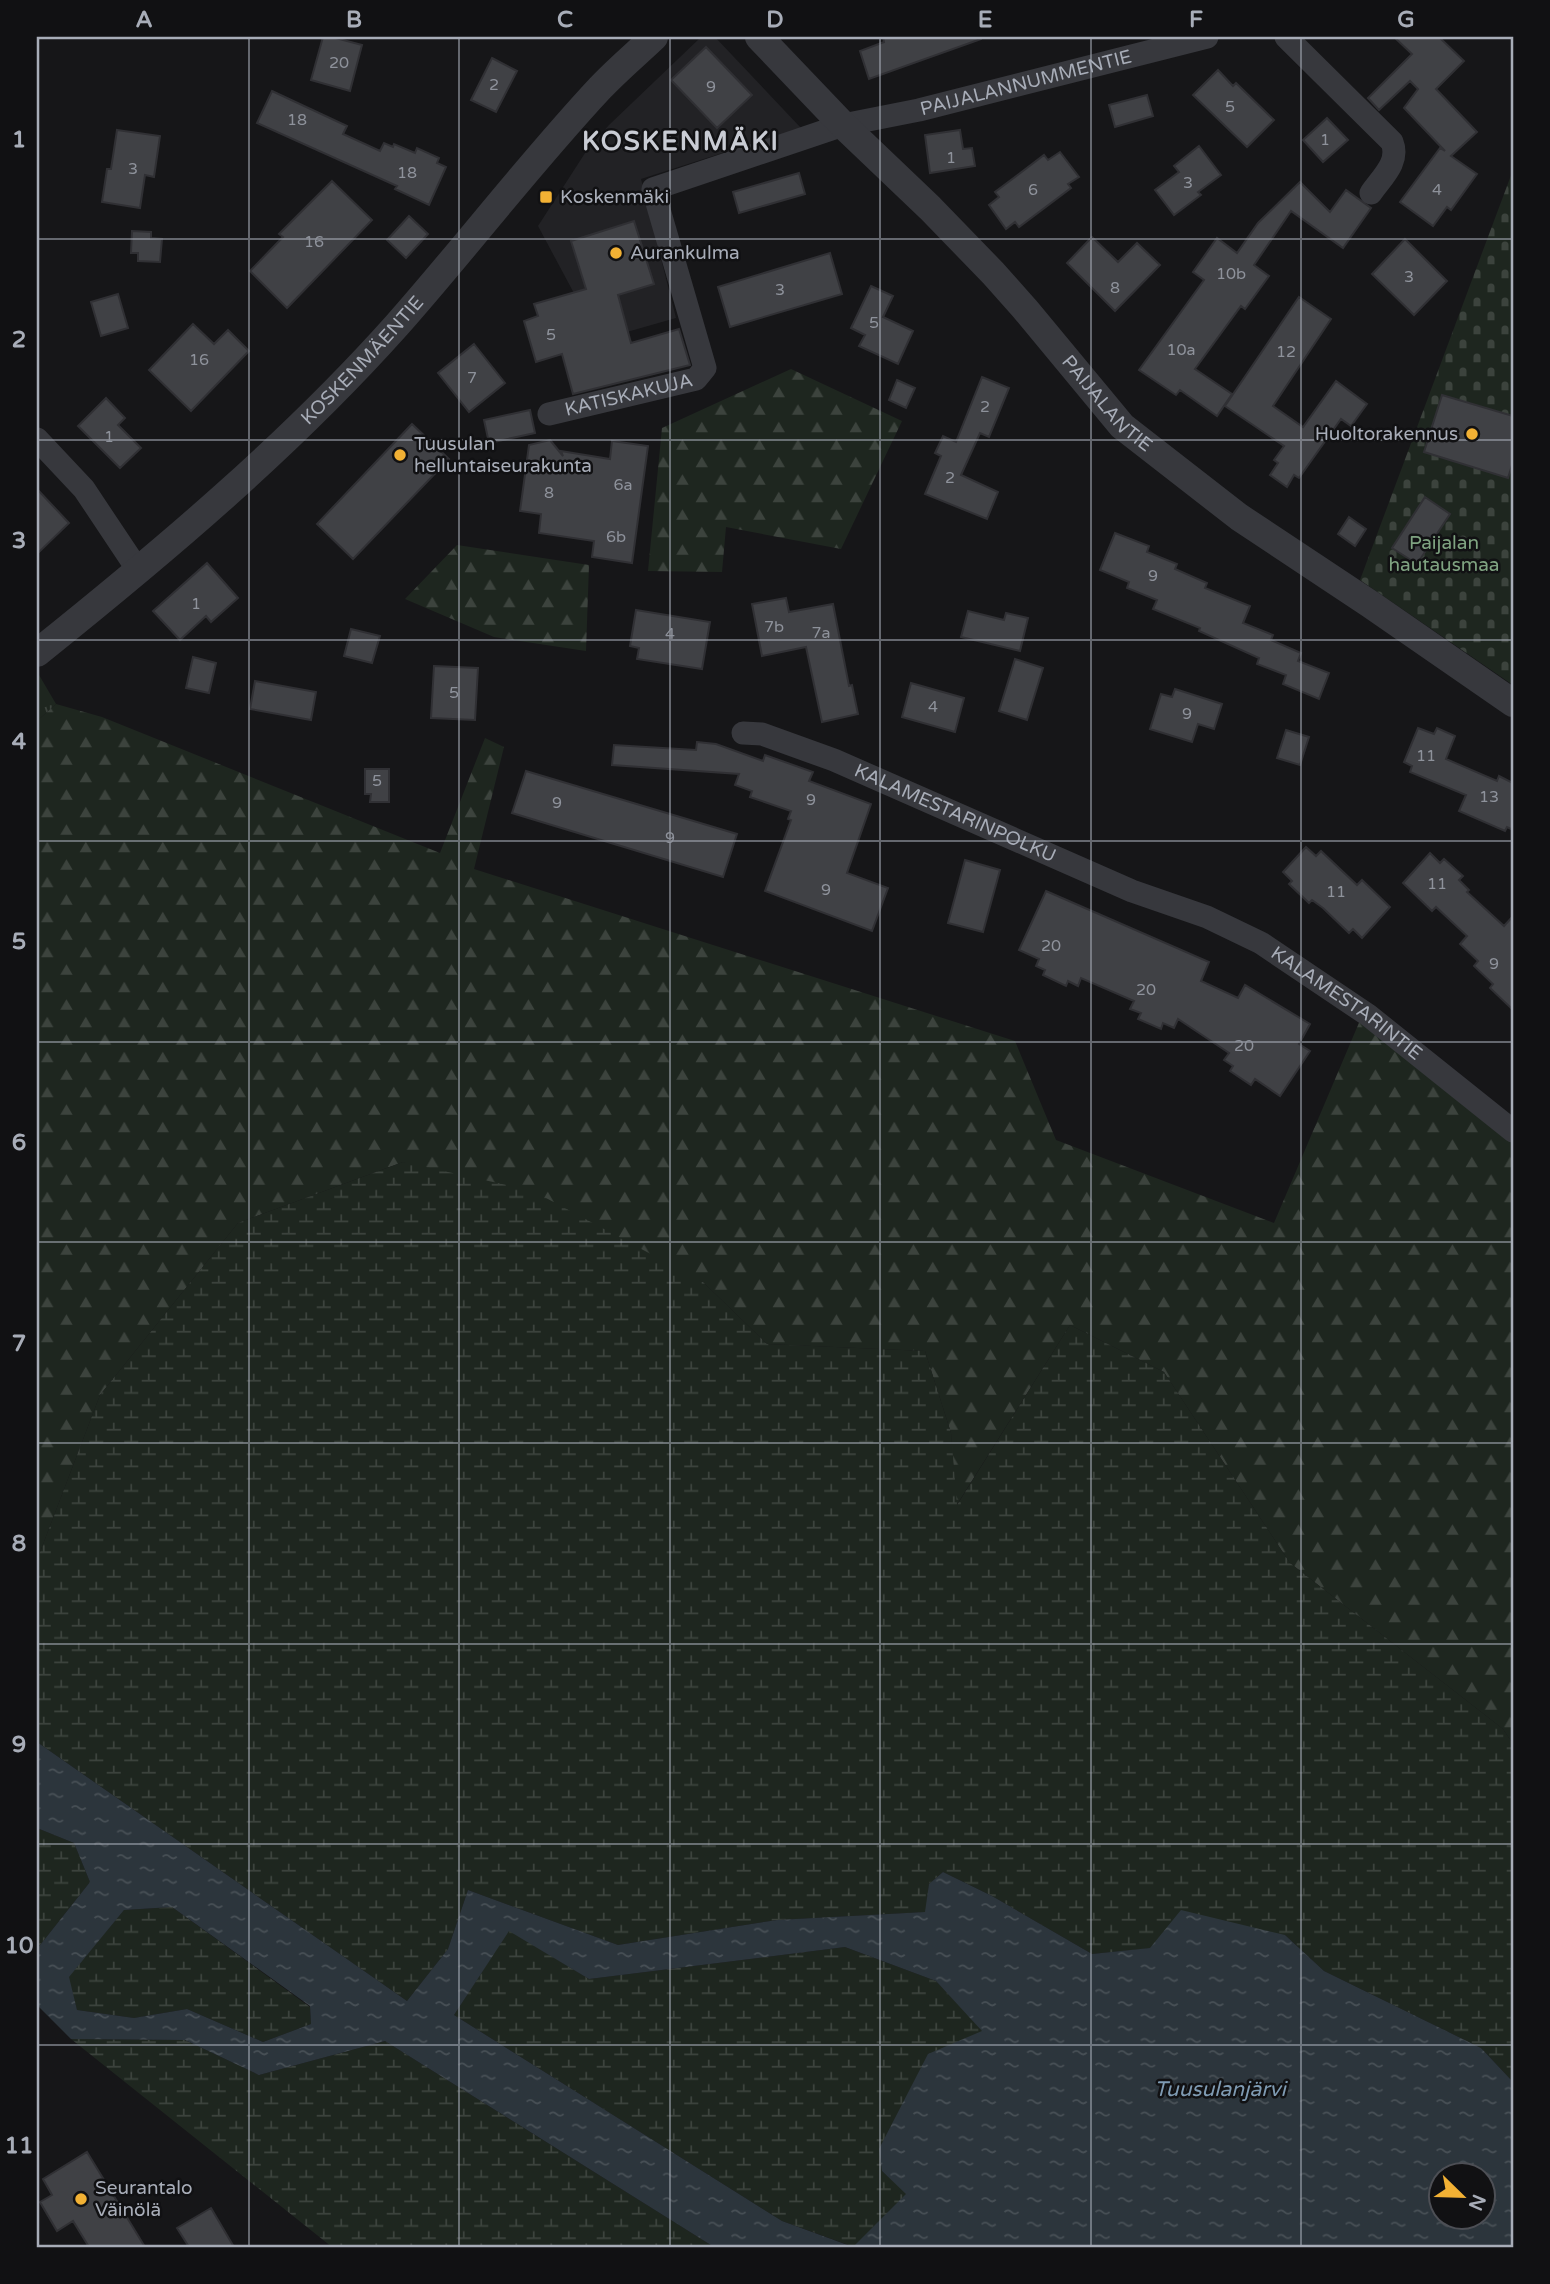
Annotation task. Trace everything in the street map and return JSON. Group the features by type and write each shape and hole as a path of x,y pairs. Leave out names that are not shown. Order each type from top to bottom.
{"street":[{"name":"KOSKENMÄENTIE","path":"37,653 193,523 285,439 396,326 601,87 654,37"},
{"name":"PAIJALANTIE","path":"759,37 843,125 993,273 1122,425 1238,517 1513,703"},
{"name":"PAIJALANNUMMENTIE","path":"705,368 653,189 843,125 919,110 1207,37"},
{"path":"1286,37 1392,142 1396,151 1393,163 1371,193"},
{"name":"KATISKAKUJA","path":"550,414 696,379 705,368"},
{"path":"37,439 84,489 138,570"},
{"name":"KALAMESTARINPOLKU","path":"743,733 762,734 834,760 1132,891 1164,901"},
{"name":"KALAMESTARINTIE","path":"1164,901 1207,917 1261,943 1368,1015 1513,1131"}],"shaded area":[{"path":"715,37 801,128 641,179 676,318 599,340 538,226 587,150 609,125 700,38"}],"green space":[{"name":"Paijalan hautausmaa","path":"1513,170 1513,685 1360,580"},
{"path":"791,369 902,421 841,549 726,527 722,572 648,571 662,428"},
{"path":"457,545 589,565 586,651 494,637 405,599"},
{"path":"39,675 56,704 37,721 37,676"},
{"path":"56,704 102,717 440,853 485,738 504,747 474,869 1015,1041 1056,1140 1274,1223 1361,1018 1513,1143 1513,1744 1503,1729 1290,1563 1164,1372 1070,1325 956,1506 951,1433 925,1351 767,1344 703,1282 403,1162 238,1223 100,1395 37,1560 37,721"},
{"path":"403,1162 533,1191 703,1282 767,1344 925,1351 951,1433 957,1505 1070,1325 1164,1372 1290,1563 1503,1729 1513,1744 1513,2082 1481,2048 1324,1971 1285,1935 1092,1954 992,1896 943,1872 929,1884 926,1912 777,1920 618,1945 468,1890 448,1949 407,2001 37,1742 37,1560 100,1395 238,1223"},
{"path":"37,1828 74,1843 90,1882 37,1949"},
{"path":"172,1907 310,2007 311,2024 263,2042 187,2009 134,2018 77,2010 68,1977 124,1910"},
{"path":"509,1930 589,1979 845,1947 936,1981 983,2031 882,2171 907,2194 854,2247 782,2221 454,2015"},
{"path":"71,2039 185,2040 259,2075 385,2041 714,2247 332,2247"}],"water":[{"name":"Tuusulanjärvi","path":"37,1742 407,2001 448,1949 468,1890 618,1945 777,1920 925,1912 929,1884 943,1872 992,1896 1092,1954 1150,1948 1181,1910 1285,1935 1324,1971 1481,2048 1513,2082 1513,2247 853,2247 714,2247 385,2041 259,2075 185,2040 71,2039 37,2005 37,1949 90,1882 74,1843 37,1828","holes":["172,1907 310,2006 311,2024 263,2042 187,2009 134,2018 77,2010 69,1977 124,1910","509,1931 589,1979 845,1947 936,1981 982,2031 928,2054 879,2149 882,2171 906,2194 853,2247 782,2221 454,2015"]}],"building":[{"path":"323,37 362,45 350,91 311,80"},
{"path":"883,37 981,39 869,79 860,51 884,42"},
{"path":"1394,37 1439,37 1464,61 1436,89 1477,132 1451,156 1477,174 1451,210 1447,207 1433,226 1400,202 1440,148 1445,151 1404,108 1418,89 1410,81 1379,110 1368,98 1412,54"},
{"path":"706,47 752,95 717,128 671,80"},
{"path":"492,58 517,71 496,112 471,100"},
{"path":"1218,70 1233,86 1236,83 1274,120 1247,147 1193,95"},
{"path":"272,91 347,126 343,134 380,151 384,143 393,147 394,144 415,153 417,148 439,158 437,163 446,167 429,205 395,189 397,186 257,123"},
{"path":"1147,95 1153,116 1115,127 1109,105"},
{"path":"1327,118 1348,140 1323,162 1303,140"},
{"path":"117,130 160,136 154,177 145,175 140,208 102,202"},
{"path":"960,130 963,149 972,148 975,166 930,173 925,135"},
{"path":"1199,146 1221,175 1198,192 1201,195 1174,215 1155,190 1179,172 1174,166"},
{"path":"1060,152 1079,177 1068,184 1071,188 1019,227 1015,222 1006,229 989,205 999,197 995,192 1044,155 1048,160"},
{"path":"799,173 805,194 739,213 733,192"},
{"path":"332,181 372,220 287,308 250,271 283,237 279,234"},
{"path":"1300,182 1330,212 1346,190 1371,208 1343,248 1291,211 1254,265 1269,276 1245,309 1241,306 1195,369 1232,394 1217,416 1180,390 1176,395 1139,370 1204,280 1193,272 1217,238 1237,253 1258,223"},
{"path":"409,216 428,234 406,258 387,240"},
{"path":"634,221 654,284 618,295 631,343 679,329 690,365 573,394 562,354 536,362 524,321 538,316 534,304 586,289 571,241"},
{"path":"132,231 151,232 151,238 162,239 160,262 138,261 138,253 131,253"},
{"path":"1092,237 1118,262 1137,243 1160,265 1115,311 1067,263"},
{"path":"1405,239 1447,281 1414,315 1372,274"},
{"path":"830,253 842,294 730,327 718,287"},
{"path":"871,286 893,296 883,317 913,331 898,364 859,346 865,335 851,328"},
{"path":"118,294 128,328 101,336 91,302"},
{"path":"1299,297 1331,319 1273,406 1303,427 1336,381 1367,404 1351,426 1341,419 1299,478 1294,475 1287,487 1270,475 1278,463 1274,460 1284,446 1225,406"},
{"path":"193,324 214,344 228,330 249,351 191,411 149,370"},
{"path":"474,344 505,383 469,412 438,373"},
{"path":"982,377 1009,388 989,437 980,433 961,475 998,492 987,519 925,494 941,456 935,453 943,436 956,442"},
{"path":"897,380 915,388 906,408 889,400"},
{"name":"Huoltorakennus","path":"1442,395 1513,416 1513,462 1508,478 1424,452"},
{"path":"106,398 125,418 118,425 141,448 120,468 78,426"},
{"path":"530,410 535,433 489,443 484,420"},
{"path":"412,424 449,459 353,559 317,524"},
{"path":"550,440 563,456 561,451 610,459 612,441 648,446 632,563 592,557 594,541 539,533 541,514 520,511 529,445"},
{"path":"37,489 69,523 37,554"},
{"path":"1425,497 1450,514 1417,564 1392,548"},
{"path":"1349,517 1366,529 1355,546 1338,534"},
{"path":"1115,533 1149,546 1147,552 1177,564 1175,569 1207,583 1205,588 1250,606 1243,623 1273,635 1271,640 1301,653 1298,661 1329,673 1319,699 1283,684 1286,675 1257,664 1259,658 1199,631 1200,628 1153,609 1157,600 1127,588 1129,582 1100,570"},
{"path":"207,563 238,598 211,622 206,616 180,640 153,611"},
{"path":"786,598 789,612 833,604 849,686 852,685 858,714 822,722 806,647 762,656 752,604"},
{"path":"636,610 710,622 702,669 637,659 639,648 630,646"},
{"path":"968,611 1004,620 1006,613 1028,618 1020,651 961,637"},
{"path":"351,629 380,636 372,663 344,656"},
{"path":"193,657 216,663 209,693 186,688"},
{"path":"1015,659 1043,668 1027,720 999,711"},
{"path":"434,666 478,668 475,720 431,718"},
{"path":"255,681 316,692 311,720 250,709"},
{"path":"911,683 964,698 955,732 902,717"},
{"path":"1175,689 1222,704 1214,729 1198,724 1192,742 1150,729 1161,694 1172,697"},
{"path":"1418,728 1434,734 1437,728 1455,736 1446,759 1497,781 1499,776 1513,783 1513,830 1507,827 1505,831 1459,811 1466,795 1410,772 1412,766 1404,762"},
{"path":"1286,730 1309,737 1300,765 1277,758"},
{"path":"697,742 716,744 763,761 765,755 813,772 809,781 871,804 847,873 888,888 872,931 765,891 791,820 788,819 791,811 750,797 752,791 735,785 739,774 612,765 614,745 696,750"},
{"path":"365,769 389,769 389,802 370,802 371,794 365,794"},
{"path":"526,771 737,834 723,877 512,813"},
{"path":"1306,847 1316,856 1321,851 1357,885 1362,880 1390,907 1362,938 1353,929 1349,933 1323,908 1312,900 1309,903 1289,884 1292,881 1283,872"},
{"path":"1430,853 1440,863 1444,859 1463,876 1459,880 1469,890 1467,892 1504,926 1513,916 1513,1010 1490,988 1493,984 1474,966 1478,961 1460,944 1467,936 1436,907 1432,911 1403,883"},
{"path":"965,860 1000,870 983,932 948,923"},
{"path":"1046,891 1209,962 1201,981 1238,998 1245,985 1310,1024 1299,1044 1310,1051 1280,1096 1255,1079 1251,1085 1230,1071 1233,1066 1224,1060 1229,1053 1178,1019 1174,1028 1163,1023 1161,1029 1138,1019 1141,1013 1130,1009 1134,1001 1081,978 1078,986 1068,981 1066,986 1043,975 1045,970 1036,966 1039,959 1019,950"},
{"name":"Seurantalo Väinölä","path":"87,2152 145,2247 89,2247 73,2221 57,2231 40,2202 52,2195 43,2179"},
{"path":"211,2208 234,2247 189,2247 177,2228"}],"place":[{"name":"Koskenmäki","path":"546,197"},
{"name":"Aurankulma","path":"616,253"},
{"name":"Huoltorakennus","path":"1472,434"},
{"name":"Tuusulan helluntaiseurakunta","path":"400,455"},
{"name":"Seurantalo Väinölä","path":"81,2199"}],"district":[{"name":"KOSKENMÄKI","path":"681,141"}]}
